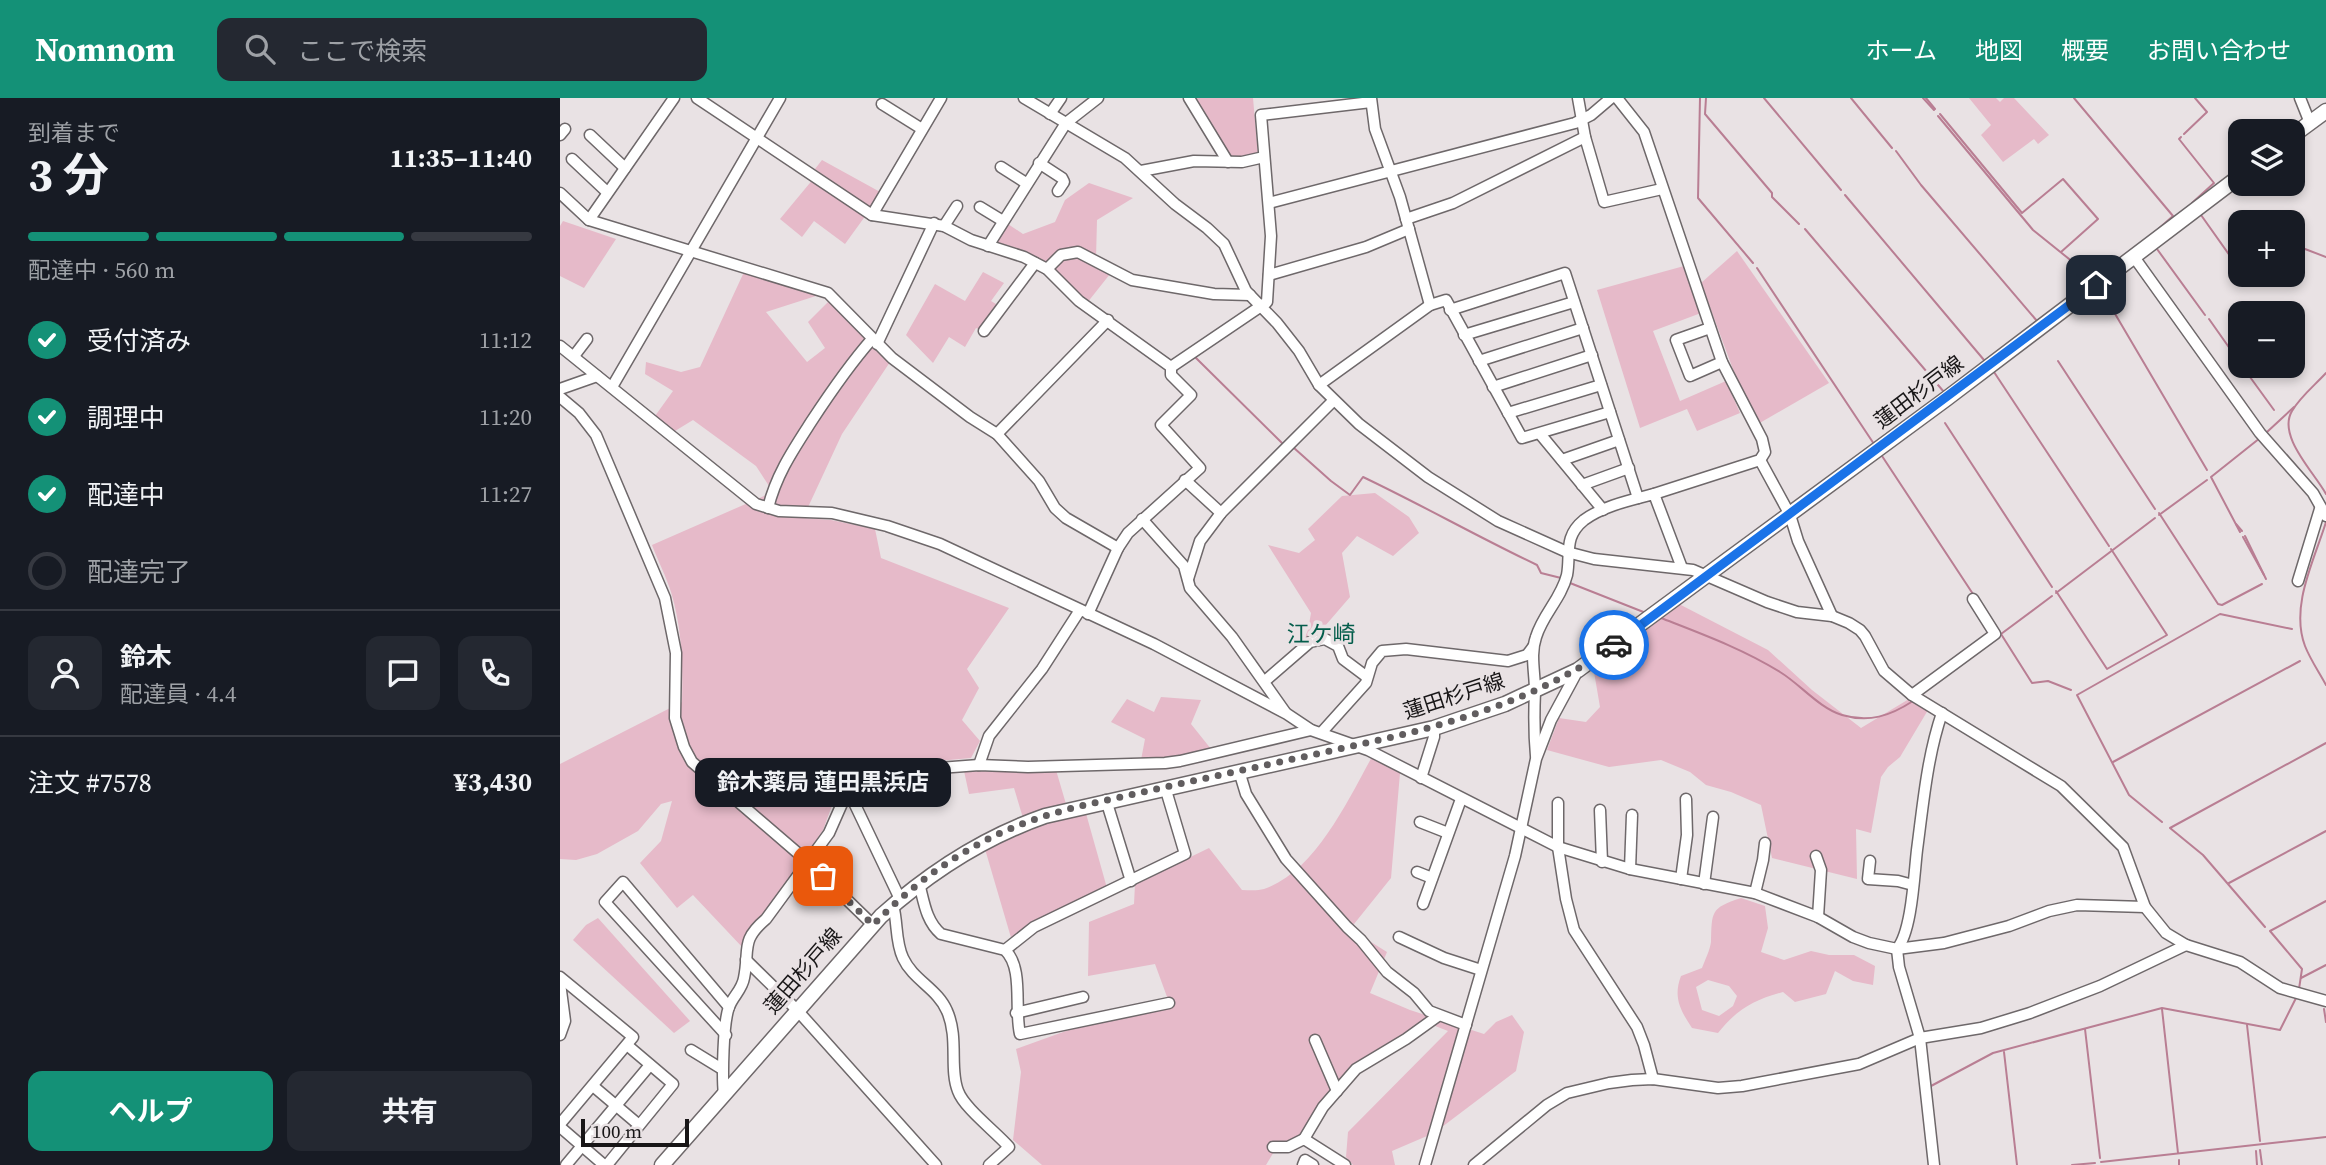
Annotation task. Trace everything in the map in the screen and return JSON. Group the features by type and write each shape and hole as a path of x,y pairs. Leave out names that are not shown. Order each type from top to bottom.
{"main road":[{"path":"2305,127 2326,111"},
{"name":"蓮田杉戸線","path":"662,1165 873,925 919,883 972,848 1009,829 1053,813 1356,746 1483,713 1578,670 1790,515 2228,185"}],"street":[{"path":"589,220 674,98"},
{"path":"697,98 872,215 939,224 971,240 1035,263 1047,270 1079,300 1171,367"},
{"path":"612,387 780,98"},
{"path":"872,215 941,98"},
{"path":"1024,98 1125,158 1170,200 1224,244 1238,277 1250,295 1299,351 1319,385 1333,401 1428,477 1498,520 1567,552 1614,562 1682,568 1797,612 1832,616 1860,630 1884,671 1912,695 2061,786 2123,847 2145,907 2166,933 2186,945 2240,962 2280,988 2326,1001"},
{"path":"1047,112 1061,98"},
{"path":"988,246 1066,123 1098,98"},
{"path":"1189,98 1228,162"},
{"path":"1578,98 1585,137 1604,202 1662,189"},
{"path":"1269,203 1582,121 1611,98"},
{"path":"724,1095 722,1069 729,1007 741,990 748,939 755,928 766,919 829,833 848,790 849,778 859,766 926,769 979,765 1028,767 1173,762 1316,731 1366,683 1376,656 1382,650 1406,649 1508,661 1527,655 1533,647 1542,621 1560,597 1567,572 1569,540 1584,520 1638,498 1760,460 1765,452 1762,439 1722,362 1644,132 1617,98"},
{"path":"2300,98 2310,123"},
{"path":"1171,367 1267,302 1271,236 1261,115 1371,100 1375,129 1430,304"},
{"path":"881,104 922,129"},
{"path":"590,135 625,167"},
{"path":"1269,275 1366,247 1407,224 1585,137"},
{"path":"1141,171 1194,162 1242,162 1264,157"},
{"path":"572,159 607,192"},
{"path":"1039,163 1062,178 1064,182 1058,191"},
{"path":"1001,167 1026,183"},
{"path":"560,193 589,220 828,293 846,309 874,342 970,417 997,434 1039,481 1055,508 1066,518 1118,548"},
{"path":"768,508 773,486 784,464 835,386 874,342 939,224 957,206"},
{"path":"980,207 1003,221"},
{"path":"1047,270 1061,255 1078,252 1132,280 1214,294 1250,295"},
{"path":"2133,257 2260,433 2313,493 2323,513 2298,581"},
{"path":"984,331 1035,263"},
{"path":"1450,310 1565,273 1638,498"},
{"path":"1319,385 1430,304 1446,300 1522,438 1541,435 1610,412"},
{"path":"1464,335 1574,302"},
{"path":"997,434 1108,320"},
{"path":"1479,361 1583,328"},
{"path":"1710,328 1676,340 1690,376 1722,362"},
{"path":"574,356 587,339"},
{"path":"560,346 756,504 779,511 832,513 887,526 940,544 1154,644 1316,731 1356,746 1558,847 1630,869 1755,893 1818,917 1853,937 1897,949 1944,943 1985,933 2049,911 2077,905 2145,907"},
{"path":"1493,387 1592,355"},
{"path":"979,765 989,736 1084,612 1128,533 1200,468 1161,425 1191,395 1171,375 1171,367"},
{"path":"560,389 597,376"},
{"path":"1508,414 1601,385"},
{"path":"560,397 579,413 596,435 665,598 675,645 676,718 687,753 700,770 807,861 873,925"},
{"path":"1188,579 1200,541 1221,513 1333,401"},
{"path":"1541,435 1603,510"},
{"path":"1562,460 1619,440"},
{"path":"1760,460 1790,515 1798,541 1832,616"},
{"path":"1582,485 1629,468"},
{"path":"1185,480 1221,513"},
{"path":"1654,494 1682,568"},
{"path":"1142,519 1184,566 1190,589 1232,637 1287,714"},
{"path":"1912,695 1995,634 1973,599"},
{"path":"1265,681 1310,642 1325,639 1338,646 1343,659 1367,677"},
{"path":"1533,647 1536,759"},
{"path":"1425,1165 1522,830 1536,759 1551,720 1578,670"},
{"path":"1934,1165 1920,1038 1899,967 1897,949 1902,943 1934,740 1942,713"},
{"path":"1421,778 1434,737 1434,727"},
{"path":"1239,771 1246,794 1286,859 1387,972 1438,1016 1466,1025"},
{"path":"1005,950 1034,928 1185,855 1165,787"},
{"path":"848,790 896,902 897,938 903,958 911,971 943,1001 949,1016 953,1027 958,1092 1009,1147 989,1165"},
{"path":"1423,904 1461,799"},
{"path":"1681,879 1687,835 1686,799"},
{"path":"1106,800 1131,881"},
{"path":"1558,803 1558,847 1574,930 1637,1027 1653,1079"},
{"path":"1600,810 1602,862"},
{"path":"1630,869 1632,815"},
{"path":"1704,884 1713,817"},
{"path":"1420,822 1448,833"},
{"path":"1755,893 1765,843"},
{"path":"1816,856 1821,863 1818,917"},
{"path":"1870,861 1868,879 1913,885"},
{"path":"1417,872 1433,878"},
{"path":"726,1035 605,902 623,882 729,1007"},
{"path":"919,883 933,928 941,934 1009,953 1017,975 1016,1013 1020,1034 1169,1003"},
{"path":"1399,937 1444,958 1481,970"},
{"path":"1474,1165 1547,1105 1567,1093 1609,1083 1653,1079 1718,1088 1742,1086 1859,1064 1920,1038 1981,1028 2029,1013 2100,986 2186,945"},
{"path":"746,960 797,1010 936,1165"},
{"path":"560,977 633,1037 560,1126 606,1165 673,1084 627,1045"},
{"path":"560,983 565,1021 560,1035"},
{"path":"1016,1013 1083,997"},
{"path":"1273,1147 1287,1147 1304,1139 1322,1107 1360,1065 1393,1047 1438,1016"},
{"path":"1315,1040 1337,1091"},
{"path":"691,1050 722,1069"},
{"path":"566,1165 650,1065"},
{"path":"593,1086 639,1125"},
{"path":"1304,1139 1345,1165"},
{"path":"1303,1165 1305,1160 1313,1165"}],"shaded area":[{"path":"1191,98 1253,98 1258,156 1229,160"},
{"path":"1969,98 1996,98 2000,102 2004,98 2014,98 2049,135 2038,144 2034,139 2003,162 1981,135 1991,125"},
{"path":"822,160 882,193 845,244 814,221 802,237 780,219 819,172 815,169"},
{"path":"1089,183 1133,198 1097,220 1096,259 1110,274 1087,303 1051,270 992,243 1005,222 1023,234 1055,222 1065,200"},
{"path":"563,221 616,239 584,288 560,276 560,226"},
{"path":"1737,251 1829,383 1758,424 1734,372 1701,283"},
{"path":"1684,266 1701,313 1653,331 1680,401 1726,381 1740,413 1697,431 1687,409 1640,428 1597,290"},
{"path":"744,272 819,295 766,312 807,362 825,348 808,322 832,298 890,362 842,434 803,518 831,520 875,529 881,558 1009,608 967,669 979,688 962,720 980,741 971,758 926,762 855,759 844,773 823,830 743,948 693,895 677,908 640,863 661,841 672,801 661,804 638,831 597,854 576,860 560,859 560,764 682,702 678,619 669,586 652,545 773,492 756,466 693,420 675,431 655,416 673,391 645,374 646,362 681,372 700,367"},
{"path":"983,272 1004,283 991,301 1001,307 984,331 976,328 965,347 949,337 933,363 906,335 935,284 965,301"},
{"path":"1375,493 1409,517 1419,533 1393,556 1357,536 1342,553 1350,597 1325,626 1302,644 1311,613 1268,545 1299,553 1315,540 1308,529 1342,496"},
{"path":"1679,604 1768,650 1812,690 1861,728 1909,699 1928,710 1900,757 1881,777 1871,833 1856,829 1857,879 1772,858 1761,805 1706,785 1690,772 1661,760 1609,767 1547,750 1559,718 1586,722 1600,707 1593,666"},
{"path":"1161,697 1201,700 1191,724 1211,749 1179,759 1141,760 1145,739 1111,722 1127,699 1154,712"},
{"path":"1373,755 1400,773 1391,878 1350,929 1387,952 1370,993 1410,1010 1484,1034 1496,1022 1512,1015 1524,1032 1516,1071 1434,1133 1392,1151 1395,1165 1353,1165 1346,1157 1348,1132 1448,1031 1425,1022 1333,1091 1303,1140 1275,1150 1266,1165 1042,1165 1013,1140 1021,1072 1016,1049 1077,1027 1170,1005 1155,964 1088,976 1089,922 1134,904 1135,884 1209,848 1242,890 1264,889 1282,880 1299,867 1328,833"},
{"path":"1056,770 1066,804 1023,818 1014,788 969,794 964,771"},
{"path":"1085,810 1107,888 1012,941 985,849 1020,830"},
{"path":"1741,898 1765,906 1768,928 1761,952 1784,960 1811,951 1829,955 1854,955 1875,966 1873,985 1853,981 1835,971 1826,994 1795,1002 1783,992 1747,1006 1718,1033 1692,1028 1679,1003 1681,976 1702,968 1710,945 1713,918 1718,908","holes":["1708,980 1729,986 1737,996 1733,1006 1719,1016 1702,1010 1696,987"]},
{"path":"598,918 690,1021 674,1033 573,940 586,925"}],"waterway":[{"path":"1700,98 1698,198 1753,263"},
{"path":"1706,98 1705,114 1772,193 1772,197 1799,224"},
{"path":"1764,98 1841,190"},
{"path":"1851,98 1892,148"},
{"path":"1923,98 1934,110"},
{"path":"1926,98 1935,109"},
{"path":"2074,98 2173,216 2148,238"},
{"path":"2184,134 2207,112 2195,98"},
{"path":"1940,114 2022,213 2063,179 2098,219 2061,252"},
{"path":"1938,116 2033,230 2094,279"},
{"path":"2181,137 2179,139 2214,183 2192,203"},
{"path":"1896,151 1921,185 2037,321"},
{"path":"1845,195 1984,360"},
{"path":"2201,215 2228,253"},
{"path":"1805,229 1944,392"},
{"path":"2157,249 2205,315"},
{"path":"2305,249 2326,257"},
{"path":"1757,268 1874,444"},
{"path":"2101,290 2207,470"},
{"path":"2209,319 2228,346"},
{"path":"1195,357 1283,444"},
{"path":"2058,361 2155,509"},
{"path":"1994,372 2109,546"},
{"path":"2326,373 2299,401 2289,421 2289,431 2299,454 2326,494"},
{"path":"2251,378 2274,410"},
{"path":"2267,432 2294,407"},
{"path":"1945,423 2052,587"},
{"path":"2240,532 2211,477 2260,438"},
{"path":"1294,448 1350,495 1363,477 1537,565 1541,573 1561,578"},
{"path":"1882,456 1973,594"},
{"path":"2159,515 2207,480"},
{"path":"2159,513 2218,604 2222,605 2262,584"},
{"path":"2056,593 2155,518"},
{"path":"2326,522 2305,584 2300,615 2305,646 2326,685"},
{"path":"2236,524 2242,531"},
{"path":"2245,536 2266,579"},
{"path":"2243,537 2264,575"},
{"path":"2056,591 2107,669 2167,635 2111,549"},
{"path":"1570,583 1646,613"},
{"path":"2001,634 2052,596"},
{"path":"2162,822 2129,795 2077,695 2220,614 2292,629"},
{"path":"1661,618 1752,656 1787,677 1825,707 1842,715 1879,717 1913,701"},
{"path":"2001,634 2032,683 2048,681 2071,690"},
{"path":"2113,762 2300,661"},
{"path":"2265,927 2203,855 2170,828 2326,743"},
{"path":"2229,883 2326,831"},
{"path":"2299,989 2302,969 2270,931 2326,901"},
{"path":"2301,978 2326,965"},
{"path":"1931,1086 1993,1053 2162,1008 2280,1030 2296,998"},
{"path":"2162,1009 2178,1153"},
{"path":"2324,1009 2326,1022"},
{"path":"2247,1025 2260,1141"},
{"path":"2085,1029 2100,1158"},
{"path":"2004,1052 2017,1165"},
{"path":"2101,1162 2326,1137"},
{"path":"2260,1150 2262,1165"},
{"path":"2256,1151 2257,1165"},
{"path":"2179,1160 2179,1165"},
{"path":"2072,1165 2095,1163"}],"way so far":[{"path":"823,876 873,925 935,871 972,848 1030,821 1077,807 1356,746 1467,718 1505,704 1578,670 1614,645"}],"place":[{"name":"鈴木薬局 蓮田黒浜店","path":"823,876"}],"district":[{"name":"江ケ崎","path":"1321,634"}],"route":[{"path":"1614,645 2096,285"}]}
